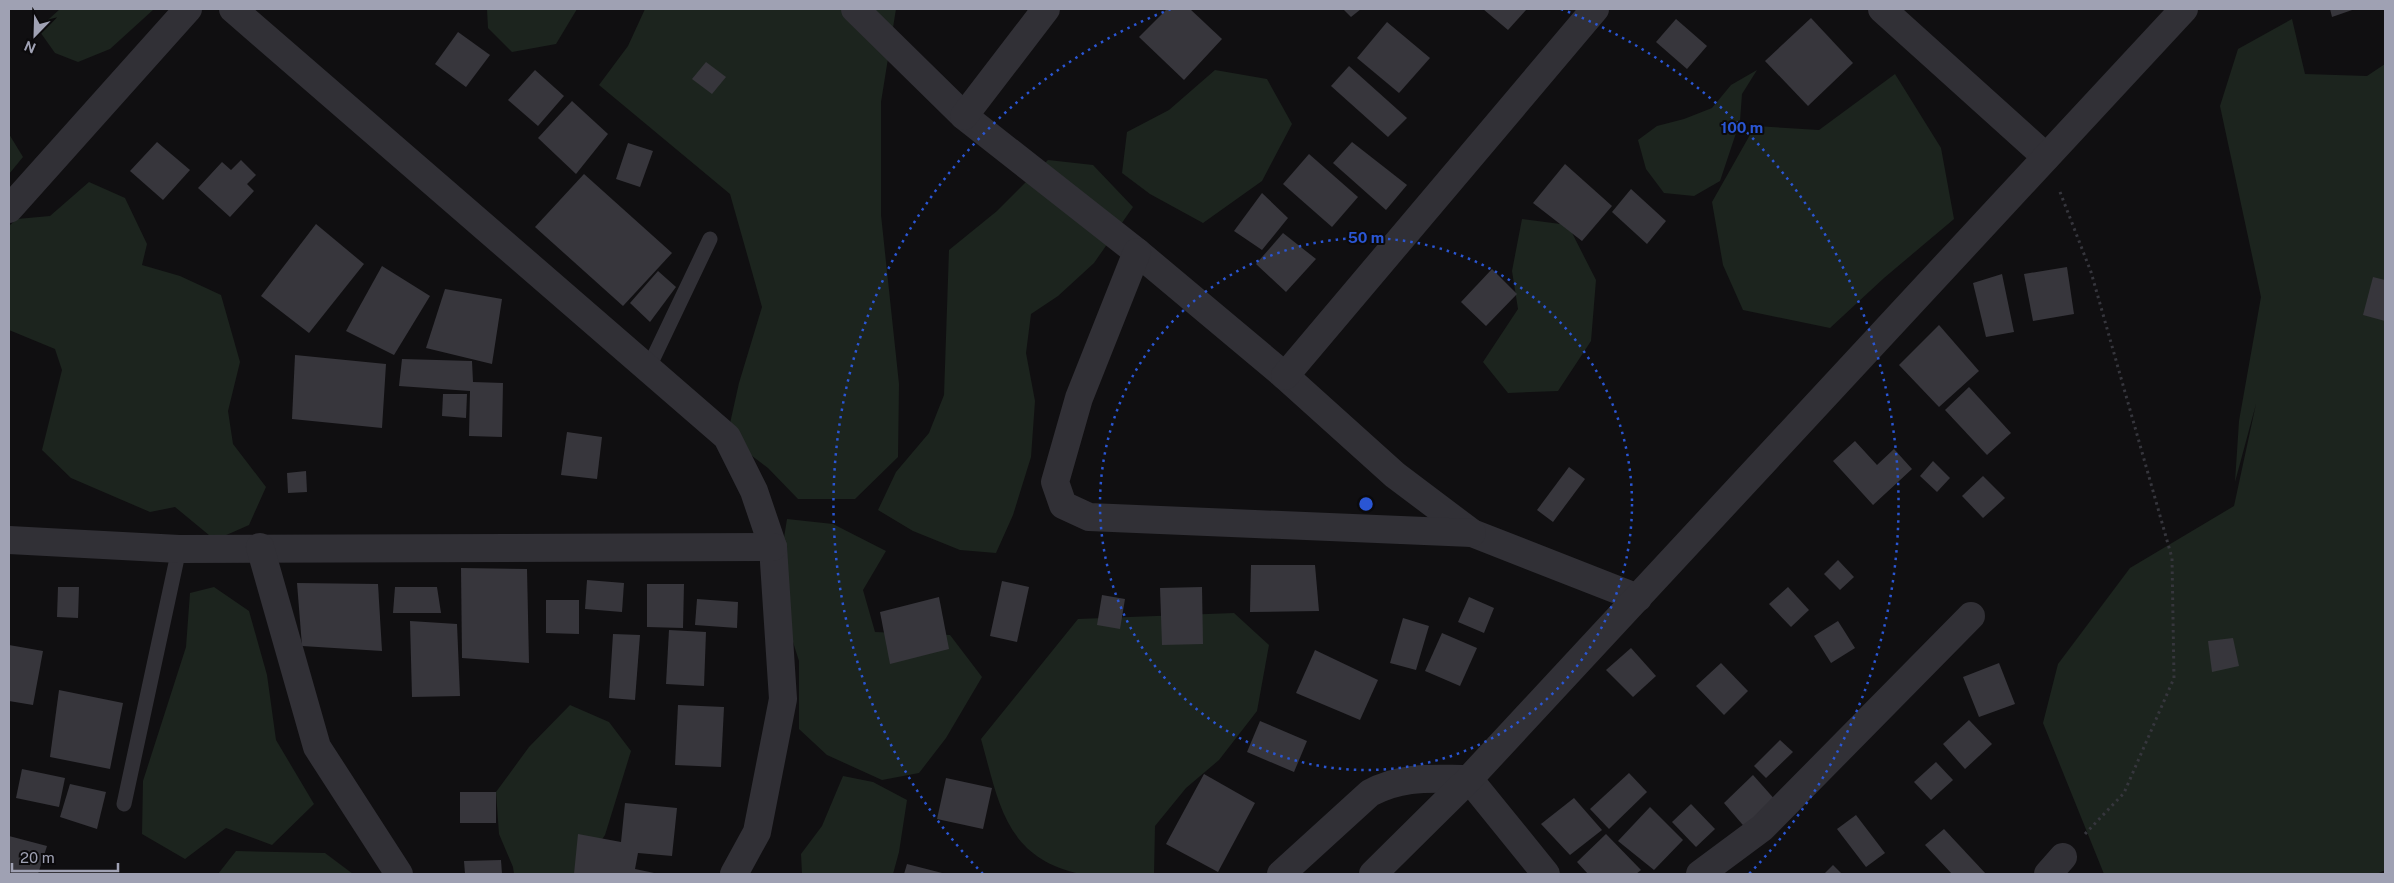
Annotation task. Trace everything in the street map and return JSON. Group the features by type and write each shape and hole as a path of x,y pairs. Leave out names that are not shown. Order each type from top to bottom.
{"street":[{"path":"9,209 188,9"},
{"path":"233,9 727,437 754,491 773,547 783,699 757,832 734,874"},
{"path":"856,9 964,116 1137,252 1285,376 1395,475 1472,533 1638,598"},
{"path":"964,116 1046,9"},
{"path":"1285,376 1595,9"},
{"path":"1882,9 2046,157"},
{"path":"1373,874 1469,779 2184,9"},
{"path":"1137,252 1079,398 1055,482 1063,505 1090,517 1472,533"},
{"path":"9,540 179,549 260,547 773,547"},
{"path":"260,547 317,747 399,874"},
{"path":"1700,874 1762,828 1971,616"},
{"path":"1281,874 1370,793 1387,784 1408,780 1469,779"},
{"path":"1469,779 1546,874"}],"lane":[{"path":"648,369 710,239"},
{"path":"124,804 179,549"}],"path":[{"path":"2046,157 2091,272 2172,558 2174,678 2124,793 2056,866"}],"shaded area":[{"path":"60,9 154,9 110,49 78,62 55,53 38,29"},
{"path":"487,9 577,9 556,44 512,52 488,28"},
{"path":"645,9 896,9 881,102 881,215 899,384 898,457 855,499 798,499 768,468 727,437 739,383 762,307 730,194 599,85 628,46"},
{"path":"2292,19 2305,74 2367,76 2385,64 2385,870 2377,874 2104,874 2043,723 2058,664 2130,568 2234,506 2256,404 2235,482 2239,421 2261,297 2220,106 2238,49"},
{"path":"1215,70 1267,79 1292,124 1262,181 1203,223 1150,194 1122,173 1127,132 1169,110"},
{"path":"1757,70 1742,94 1740,121 1720,181 1694,196 1664,193 1646,169 1638,140 1657,126 1684,119 1712,108 1731,85"},
{"path":"1895,74 1941,148 1954,219 1884,278 1830,328 1743,310 1723,265 1712,202 1755,126 1819,130"},
{"path":"9,134 23,157 9,174"},
{"path":"1048,160 1093,165 1133,207 1094,263 1058,296 1031,314 1026,353 1035,401 1031,457 1013,515 996,553 960,550 913,531 878,510 896,472 929,433 944,395 949,250 997,211"},
{"path":"89,182 125,198 147,244 142,265 180,276 221,295 240,362 228,411 233,444 266,487 249,525 215,540 175,507 150,512 71,478 42,450 62,370 55,349 9,330 9,226 17,219 50,216"},
{"path":"1522,219 1568,225 1596,280 1591,341 1558,391 1508,393 1483,362 1518,309 1512,271"},
{"path":"787,519 833,524 886,551 863,590 875,632 950,635 982,677 946,738 919,773 882,780 827,755 799,729 799,661 776,588"},
{"path":"214,587 249,611 267,675 276,740 314,804 272,845 226,828 185,859 142,834 143,781 186,647 190,593"},
{"path":"1234,613 1269,645 1257,711 1219,760 1186,788 1155,826 1154,874 1107,876 1081,874 1056,866 1036,855 1021,841 1009,824 994,785 981,739 1078,619"},
{"path":"570,705 609,722 631,751 605,835 578,874 514,874 513,867 499,834 496,792 529,747"},
{"path":"843,776 873,782 907,800 899,852 893,874 802,874 801,854 822,826"},
{"path":"236,851 325,853 353,874 218,874"}],"building":[{"path":"1167,9 1190,9 1222,39 1184,80 1139,37"},
{"path":"1343,9 1361,9 1351,17"},
{"path":"1483,9 1527,9 1508,30"},
{"path":"2330,9 2355,9 2332,17"},
{"path":"1811,18 1853,63 1808,106 1765,61"},
{"path":"1676,19 1707,46 1687,69 1656,42"},
{"path":"1387,22 1430,58 1399,93 1357,58"},
{"path":"458,32 490,55 466,87 435,64"},
{"path":"706,62 726,77 712,94 692,79"},
{"path":"1349,66 1407,118 1388,137 1331,86"},
{"path":"535,70 564,96 538,126 508,100"},
{"path":"572,101 608,134 576,174 538,138"},
{"path":"157,142 190,170 163,200 130,171"},
{"path":"1352,142 1407,185 1386,210 1333,163"},
{"path":"628,143 653,151 640,187 616,179"},
{"path":"1309,154 1358,197 1332,227 1283,184"},
{"path":"241,160 256,175 247,184 254,191 230,217 198,188 222,162 231,170"},
{"path":"1565,164 1612,206 1582,241 1533,203"},
{"path":"584,174 672,253 623,306 535,227"},
{"path":"1631,189 1666,221 1647,244 1612,212"},
{"path":"1262,193 1288,218 1262,250 1234,231"},
{"path":"316,224 364,264 309,333 261,296"},
{"path":"1283,233 1316,259 1286,292 1256,264"},
{"path":"382,266 430,296 394,355 346,331"},
{"path":"2067,267 2074,314 2033,321 2024,274"},
{"path":"1492,269 1517,294 1486,326 1461,302"},
{"path":"658,271 676,287 650,322 630,303"},
{"path":"2002,274 2014,332 1986,337 1973,283"},
{"path":"2373,277 2385,280 2385,321 2363,315"},
{"path":"445,289 502,299 492,364 426,348"},
{"path":"1939,325 1979,371 1939,407 1899,365"},
{"path":"295,355 386,364 382,428 292,419"},
{"path":"402,359 472,361 473,382 503,383 502,437 469,436 470,391 399,386"},
{"path":"1969,387 2011,433 1987,455 1945,410"},
{"path":"443,394 467,394 466,418 442,416"},
{"path":"567,432 602,437 597,479 561,475"},
{"path":"1855,441 1877,465 1894,449 1912,469 1873,505 1833,461"},
{"path":"1933,461 1950,478 1937,492 1920,476"},
{"path":"1569,467 1585,479 1553,522 1537,510"},
{"path":"306,471 307,492 288,493 287,473"},
{"path":"1983,476 2005,498 1983,518 1962,496"},
{"path":"1838,560 1854,577 1840,590 1824,574"},
{"path":"1251,565 1315,565 1319,611 1250,612"},
{"path":"461,568 527,569 529,663 462,658"},
{"path":"587,580 624,583 622,612 585,609"},
{"path":"1002,581 1029,587 1017,642 990,636"},
{"path":"297,583 378,584 382,651 302,646"},
{"path":"647,584 684,584 683,628 647,627"},
{"path":"58,587 79,587 78,618 57,617"},
{"path":"395,587 437,587 441,613 393,613"},
{"path":"1202,587 1203,644 1162,645 1160,588"},
{"path":"1788,587 1809,610 1791,627 1769,604"},
{"path":"1102,595 1125,599 1120,629 1097,625"},
{"path":"939,597 949,649 890,664 880,612"},
{"path":"1469,597 1494,608 1484,633 1458,622"},
{"path":"697,599 738,602 737,628 695,625"},
{"path":"546,600 579,600 579,634 546,633"},
{"path":"1403,618 1429,626 1416,670 1390,663"},
{"path":"410,621 457,624 460,696 412,697"},
{"path":"1838,621 1855,648 1831,663 1814,636"},
{"path":"669,630 706,632 704,686 666,684"},
{"path":"1442,633 1477,648 1460,686 1425,671"},
{"path":"613,634 640,635 635,700 609,698"},
{"path":"2233,638 2239,666 2212,672 2208,641"},
{"path":"9,645 43,651 33,705 9,701"},
{"path":"1631,648 1656,676 1633,697 1606,670"},
{"path":"1315,650 1378,680 1360,720 1296,693"},
{"path":"1721,663 1748,691 1724,715 1696,686"},
{"path":"1999,663 2015,704 1979,717 1963,677"},
{"path":"59,690 123,703 110,769 50,757"},
{"path":"678,705 724,707 721,767 675,765"},
{"path":"1969,720 1992,744 1965,769 1943,744"},
{"path":"1260,721 1307,741 1294,772 1247,752"},
{"path":"1780,740 1793,752 1766,778 1754,766"},
{"path":"1936,762 1953,780 1931,800 1914,782"},
{"path":"22,769 65,778 59,807 16,798"},
{"path":"1629,773 1647,792 1609,829 1590,809"},
{"path":"1204,774 1255,803 1218,872 1166,844"},
{"path":"1753,775 1777,802 1748,831 1724,803"},
{"path":"946,778 992,788 983,829 937,819"},
{"path":"70,784 106,792 97,829 60,817"},
{"path":"460,792 496,792 496,823 460,823"},
{"path":"1574,798 1602,830 1570,855 1541,824"},
{"path":"625,803 677,808 672,856 638,853 635,869 659,874 574,874 578,834 621,842"},
{"path":"1691,804 1715,829 1696,847 1672,822"},
{"path":"1650,807 1683,840 1654,870 1618,841"},
{"path":"1856,815 1885,853 1866,867 1837,829"},
{"path":"1944,829 1986,874 1952,874 1925,845"},
{"path":"1606,834 1641,870 1636,874 1588,874 1577,862"},
{"path":"9,836 47,846 38,874 9,874"},
{"path":"501,860 502,874 465,874 464,861"},
{"path":"907,864 946,874 904,874"},
{"path":"1833,865 1842,874 1824,874"}]}
